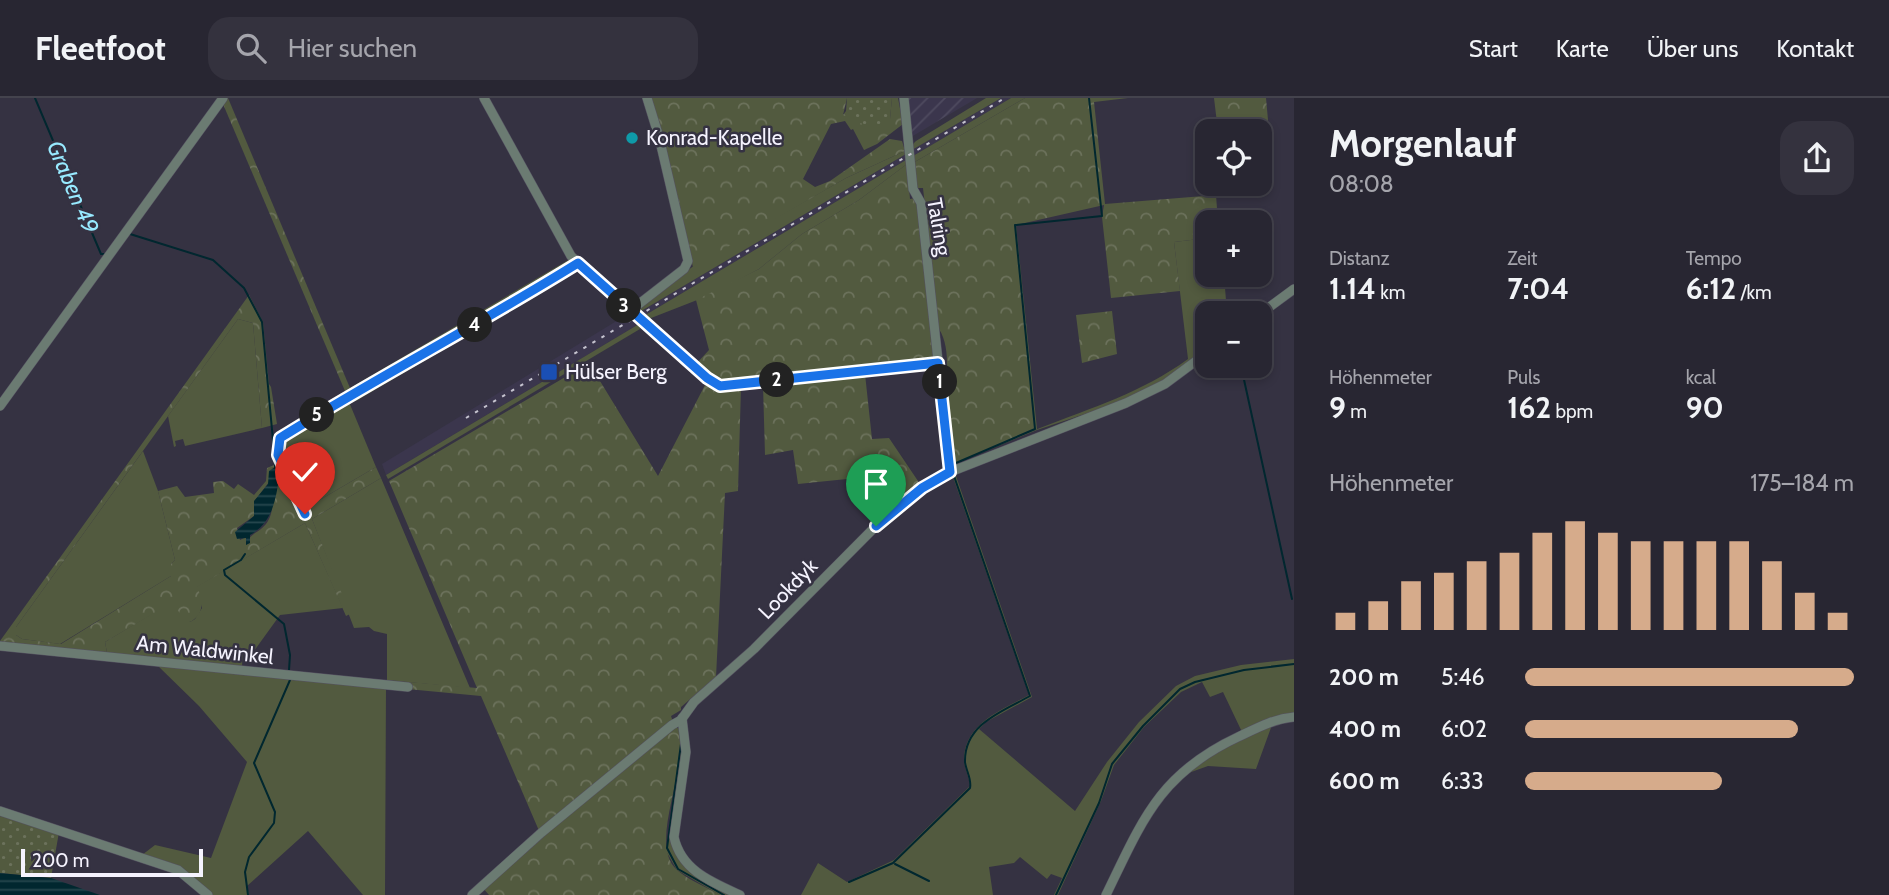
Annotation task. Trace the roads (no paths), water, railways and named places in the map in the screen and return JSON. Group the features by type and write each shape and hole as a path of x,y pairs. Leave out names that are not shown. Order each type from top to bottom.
{"street":[{"path":"0,406 223,98"},
{"path":"484,98 571,256 630,311 707,378 720,386 938,363"},
{"path":"630,311 684,269 688,261 659,137 647,98"},
{"name":"Talring","path":"904,98 914,189 921,203 950,472"},
{"path":"305,514 278,455 280,438 349,395 507,307 578,263"},
{"path":"1272,305 1294,289"},
{"name":"Lookdyk","path":"472,895 541,833 682,718 694,702 754,649 876,526 922,488 950,472 1126,403 1165,384 1195,362"},
{"name":"Am Waldwinkel","path":"0,646 408,687"},
{"path":"1106,895 1148,810 1178,775 1194,761 1233,739 1272,721 1294,717"},
{"path":"682,718 686,752 674,837 676,848 692,869 740,895"},
{"path":"0,811 178,870 208,895"}],"waterway":[{"name":"Graben 49","path":"35,98 101,254 105,254"},
{"path":"956,463 1035,429 1015,225 1102,216 1089,98"},
{"name":"Graben 49","path":"130,234 213,260 244,288 262,322 274,451"},
{"path":"1244,378 1292,599"},
{"name":"Graben 49","path":"275,457 275,468"},
{"path":"849,882 893,863 970,788 965,762 966,749 971,738 987,720 1030,696 954,476"},
{"name":"Graben 49","path":"245,554 241,560 224,570 225,575 284,624 290,655 289,670"},
{"path":"1056,895 1099,803 1112,764 1143,726 1180,689 1195,682 1244,670 1294,664"},
{"name":"Graben 49","path":"248,895 245,872 249,857 274,823 275,812 254,763 290,680"},
{"path":"681,744 667,848 678,869 724,895"},
{"path":"895,864 929,881"}],"railway":[{"path":"466,418 1005,98"}],"place":[{"name":"Konrad-Kapelle","path":"632,138"},
{"name":"Hülser Berg","path":"549,372"}]}
